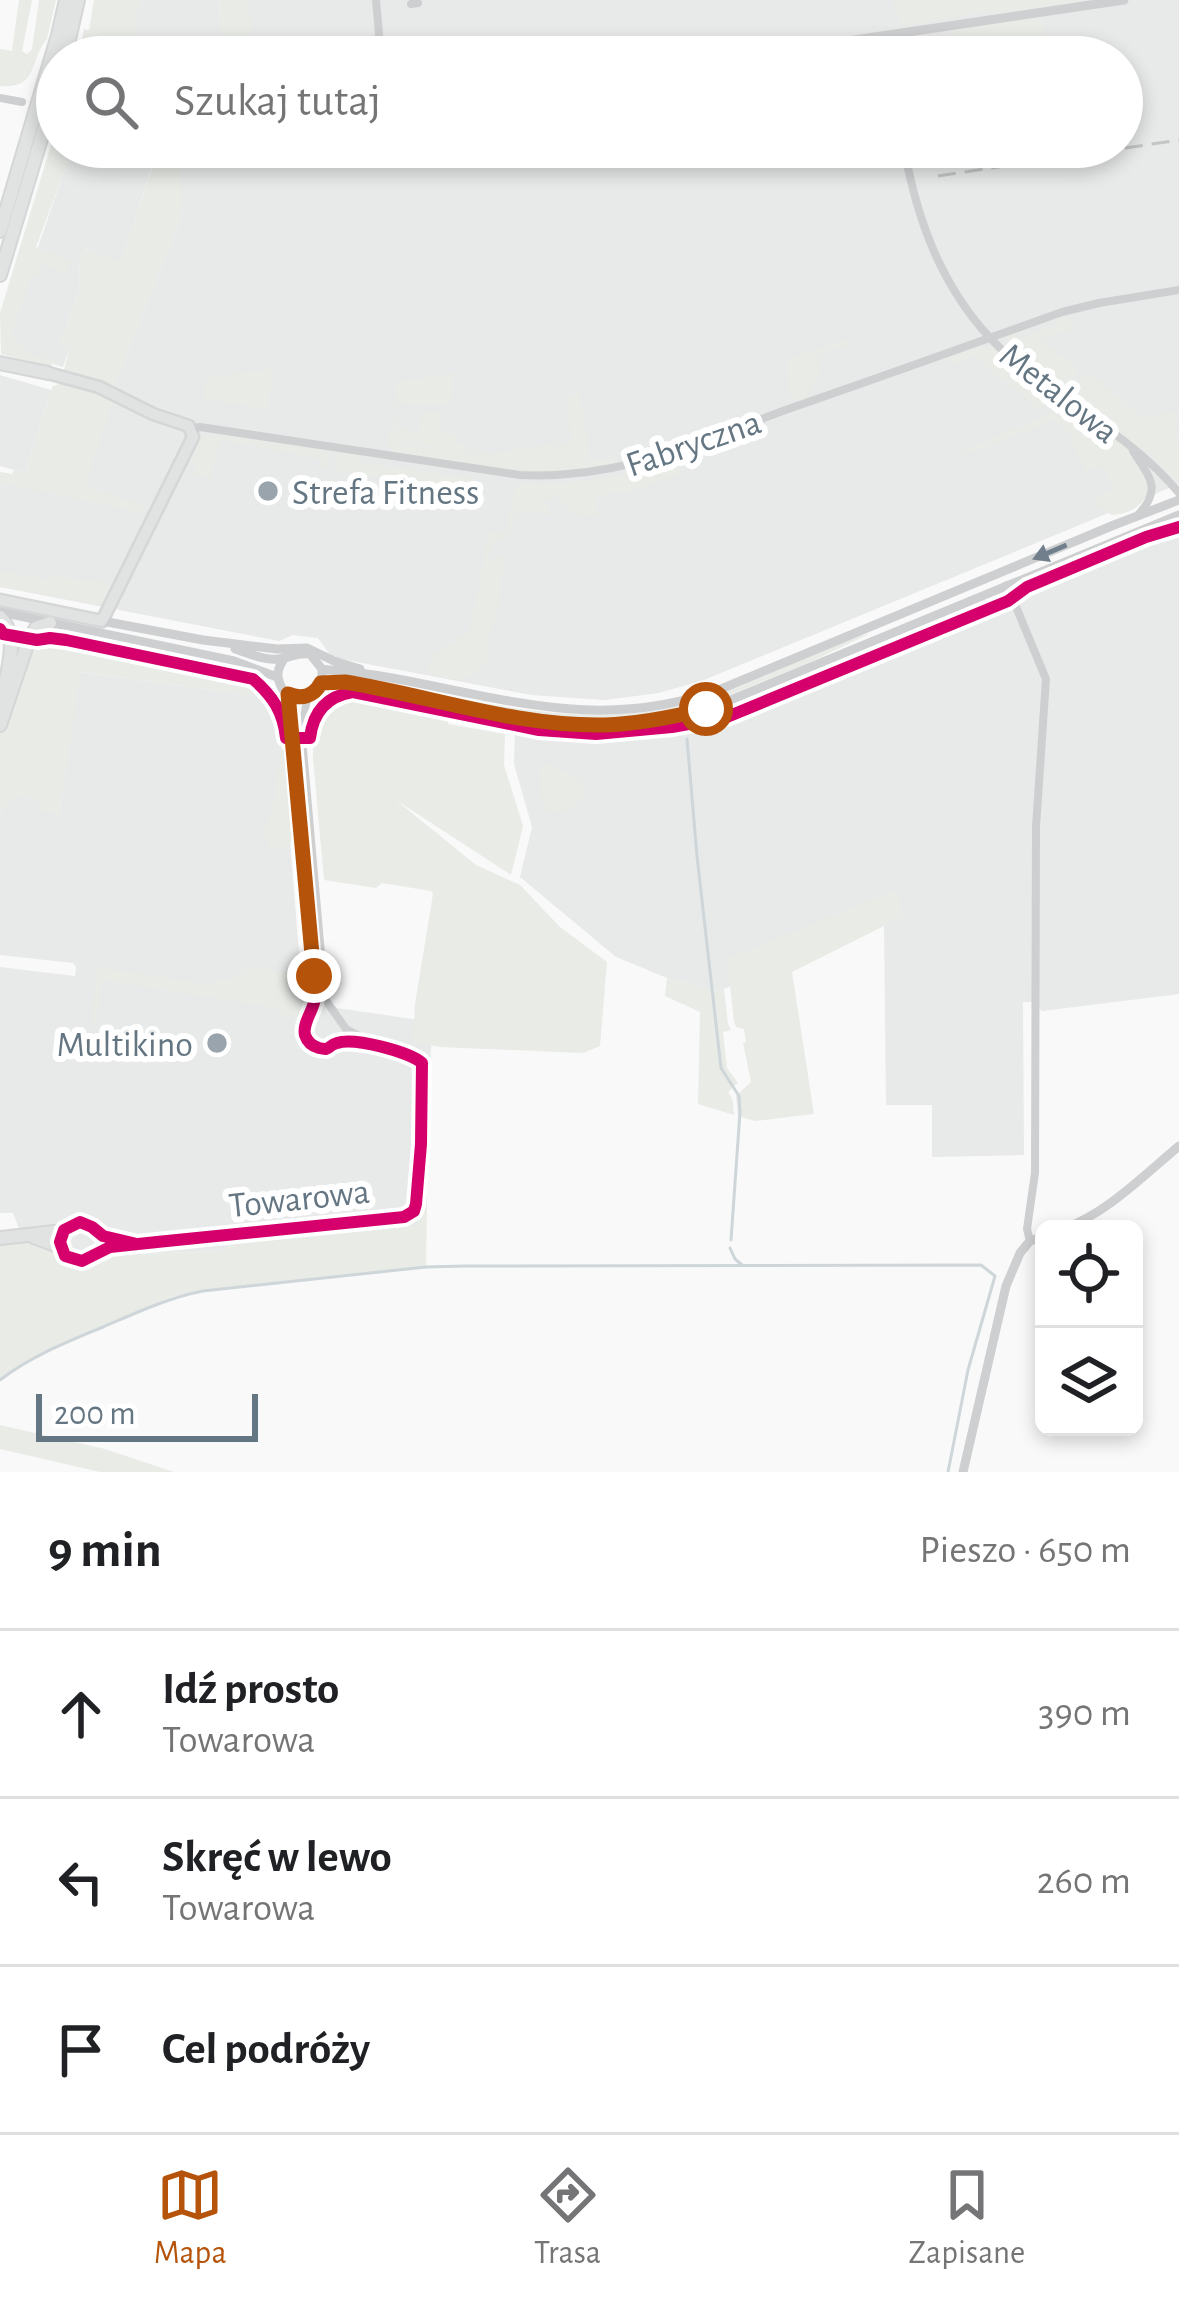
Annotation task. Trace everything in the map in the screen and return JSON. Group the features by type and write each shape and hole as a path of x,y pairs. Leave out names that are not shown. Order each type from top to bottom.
{"main road":[{"path":"56,36 66,0"},
{"path":"70,36 78,0"},
{"path":"2,224 36,105"},
{"path":"0,275 36,155"},
{"path":"1,362 48,373"},
{"name":"Fabryczna","path":"48,373 99,387 192,429"},
{"path":"0,600 103,621 193,437 192,429"},
{"path":"0,615 12,635 0,705"},
{"path":"0,725 29,639 37,628 50,623"},
{"path":"0,1238 63,1231"},
{"path":"27,1235 61,1247"}],"street":[{"path":"376,0 379,36"},
{"path":"879,36 1124,0"},
{"path":"0,98 22,102"},
{"name":"Metalowa","path":"908,168 931,248 990,338 1151,461 1179,496"},
{"name":"Fabryczna","path":"192,429 520,475 589,473 688,448 1079,307 1179,290"},
{"path":"1129,445 1152,484 1150,499 1138,515"},
{"path":"321,683 345,682 540,721 622,724 706,709 1179,496"},
{"path":"203,640 273,659 310,655 322,669 383,676 538,707 628,710 708,694 1006,585 1179,515"},
{"path":"1006,585 1046,679 1036,827 1035,1173 1027,1229 1030,1241"},
{"path":"0,615 234,661 278,677"},
{"path":"103,621 203,640 307,648 383,676"},
{"path":"285,658 278,677 288,694 307,697 315,692 322,669"},
{"path":"234,661 273,692 297,738"},
{"path":"297,738 330,694 371,688"},
{"path":"288,694 297,738 325,999 342,1024 338,1042 326,1048 311,1044 304,1027 315,998 297,738 307,697"},
{"path":"311,1016 323,1010 332,1012"},
{"name":"Towarowa","path":"342,1024 380,1047"},
{"name":"Towarowa","path":"94,1256 110,1247 410,1215 416,1204 423,1068 419,1058 338,1042"},
{"path":"1082,1220 1179,1146"},
{"path":"80,1222 97,1232 94,1256 76,1261 65,1256 63,1231 80,1222"},
{"name":"Towarowa","path":"97,1232 137,1244"},
{"path":"963,1472 1006,1286 1020,1253 1035,1239"}],"shaded area":[{"path":"19,0 32,0 22,51 27,54 32,49 39,0 56,0 48,36 36,36 31,72 21,83 0,86 0,49 12,51"},
{"path":"94,0 143,0 134,14 137,36 83,36 84,29 89,30"},
{"path":"143,0 218,0 223,36 137,36 134,14"},
{"path":"218,0 248,0 250,36 223,36"},
{"path":"248,0 1179,0 1179,484 704,680 659,693 605,700 531,695 341,659 330,655 318,638 293,635 279,641 0,587 0,472 74,488 182,214 182,168 1143,168 1143,36 247,36"},
{"path":"893,0 1088,0 908,26 899,23"},
{"path":"1037,17 1044,21 1045,36 949,36 952,29"},
{"path":"44,168 65,168 36,247 70,261 62,276 55,268 39,264 41,269 31,277 11,336 17,337 16,343 25,352 44,359 45,352 54,361 51,367 1,354 0,313"},
{"path":"65,168 151,168 121,263 84,248 78,263 80,288 60,345 69,349 63,367 14,352 7,337"},
{"path":"152,168 182,168 182,214 114,387 64,370 69,349 60,345 80,288 78,263 83,248 121,262"},
{"path":"1071,316 1075,329 1039,339 1079,370 1060,389 1009,350 1006,339 1015,332 1018,339"},
{"path":"844,340 852,344 816,355 821,374 806,400 792,400 786,369 789,358"},
{"path":"983,345 994,348 1053,395 1054,402 1038,408 974,357 952,364 949,356"},
{"path":"274,368 268,409 204,399 207,378"},
{"path":"454,373 450,406 396,404 395,382"},
{"path":"1084,373 1096,377 1140,416 1177,412 1179,486 1114,426 1069,395"},
{"path":"0,375 51,390 25,473 0,466"},
{"path":"61,383 113,400 85,485 138,504 144,513 4,484 0,492 0,472 25,473 52,387"},
{"path":"580,393 590,458 557,462 618,458 613,466 513,471 393,453 388,440 496,460 555,463 495,458 388,438 395,415 402,413 395,427 418,433 424,413 442,413 441,433 456,434 456,443 464,444 465,450 497,455 556,444 559,451 562,444 571,442 566,395"},
{"path":"1067,406 1094,421 1138,463 1147,493 1139,505 1112,515 1094,504 1095,497 1113,489 1103,465 1085,472 1068,430 1054,420 965,455 963,451"},
{"path":"207,433 325,449 327,466 321,469 322,459 219,440 211,478 194,475 195,466 187,460 198,437"},
{"path":"341,452 359,455 359,462 463,477 464,473 472,480 471,492 464,498 458,488 390,474 388,480 340,471 336,467"},
{"path":"666,458 680,463 683,473 595,500 599,516 573,514 558,497 543,500 554,514 515,513 510,532 490,549 487,560 490,563 506,553 488,663 462,681 426,673 434,655 470,630 489,532 506,534 514,490 520,484 613,477 667,463"},
{"path":"1179,532 1179,994 1042,1011 1034,1002 1023,1002 1024,1155 932,1157 932,1105 886,1105 884,925 719,991 667,978 616,957 520,877 532,827 514,764 515,725 602,731 672,723 776,701 1010,595"},
{"path":"0,571 49,580 53,575 91,582 92,578 111,585 102,605 0,587"},
{"path":"871,633 720,699 650,717 608,721 546,718 337,679 339,673 471,701 560,713 649,712 716,696"},
{"path":"51,640 251,683 263,697 81,672 59,814 41,811 41,800 15,795 0,813 0,732 29,652"},
{"path":"80,672 263,697 275,714 283,754 303,1003 433,1022 419,1226 238,1241 221,1251 110,1255 80,1267 65,1261 55,1248 24,1241 13,1213 0,1213 0,967 75,976 76,967 0,955 0,813 15,795 42,800 59,814"},
{"path":"348,697 448,716 448,724 505,734 504,765 523,826 511,875 396,800 476,865 520,885 560,927 607,962 600,1046 583,1053 413,1042 433,894 382,883 376,888 324,880 314,724 333,702"},
{"path":"281,750 285,750 293,839 277,850 270,848 262,834 272,813"},
{"path":"543,764 568,773 583,785 586,791 575,808 550,813 543,807 538,768"},
{"path":"895,890 904,916 792,972 814,1114 755,1121 738,1116 736,1096 751,1082 744,1029 734,1021 727,959"},
{"path":"96,967 213,985 247,968 285,971 305,980 309,1007 298,1016 281,1015 281,1009 103,980 94,1030"},
{"path":"667,978 724,989 731,1030 723,1032 727,1068 738,1083 728,1092 734,1115 698,1104 700,1012 665,996"},
{"path":"425,1132 426,1267 171,1297 20,1365 0,1380 0,1242 44,1244 68,1262 83,1266 109,1251 111,1255 221,1251 238,1242 418,1226"},
{"path":"0,1425 105,1449 174,1472 100,1472 0,1449"}],"waterway":[{"path":"687,739 721,1068 739,1096 731,1240"},
{"path":"730,1248 742,1265"},
{"path":"0,1380 63,1344 152,1306 203,1291 426,1267 981,1265 995,1276 968,1370 948,1472"}],"railway":[{"path":"1143,145 1179,140"},
{"path":"938,176 992,168"}],"cycle path":[{"path":"0,629 3,634 66,640 253,679 276,705 286,738 310,738 323,707 353,692 539,730 596,734 727,717 1179,527"},
{"path":"137,1244 103,1236 80,1222 64,1230 60,1242 65,1256 82,1261 110,1247 404,1217 414,1211 422,1063 368,1044 345,1042 319,1048 305,1035 315,998 291,718"}],"place":[{"name":"Strefa Fitness","path":"268,491"},
{"name":"Multikino","path":"217,1043"}],"route":[{"path":"314,976 288,694 307,697 321,683 345,682 540,721 586,725 641,722 706,709"}]}
